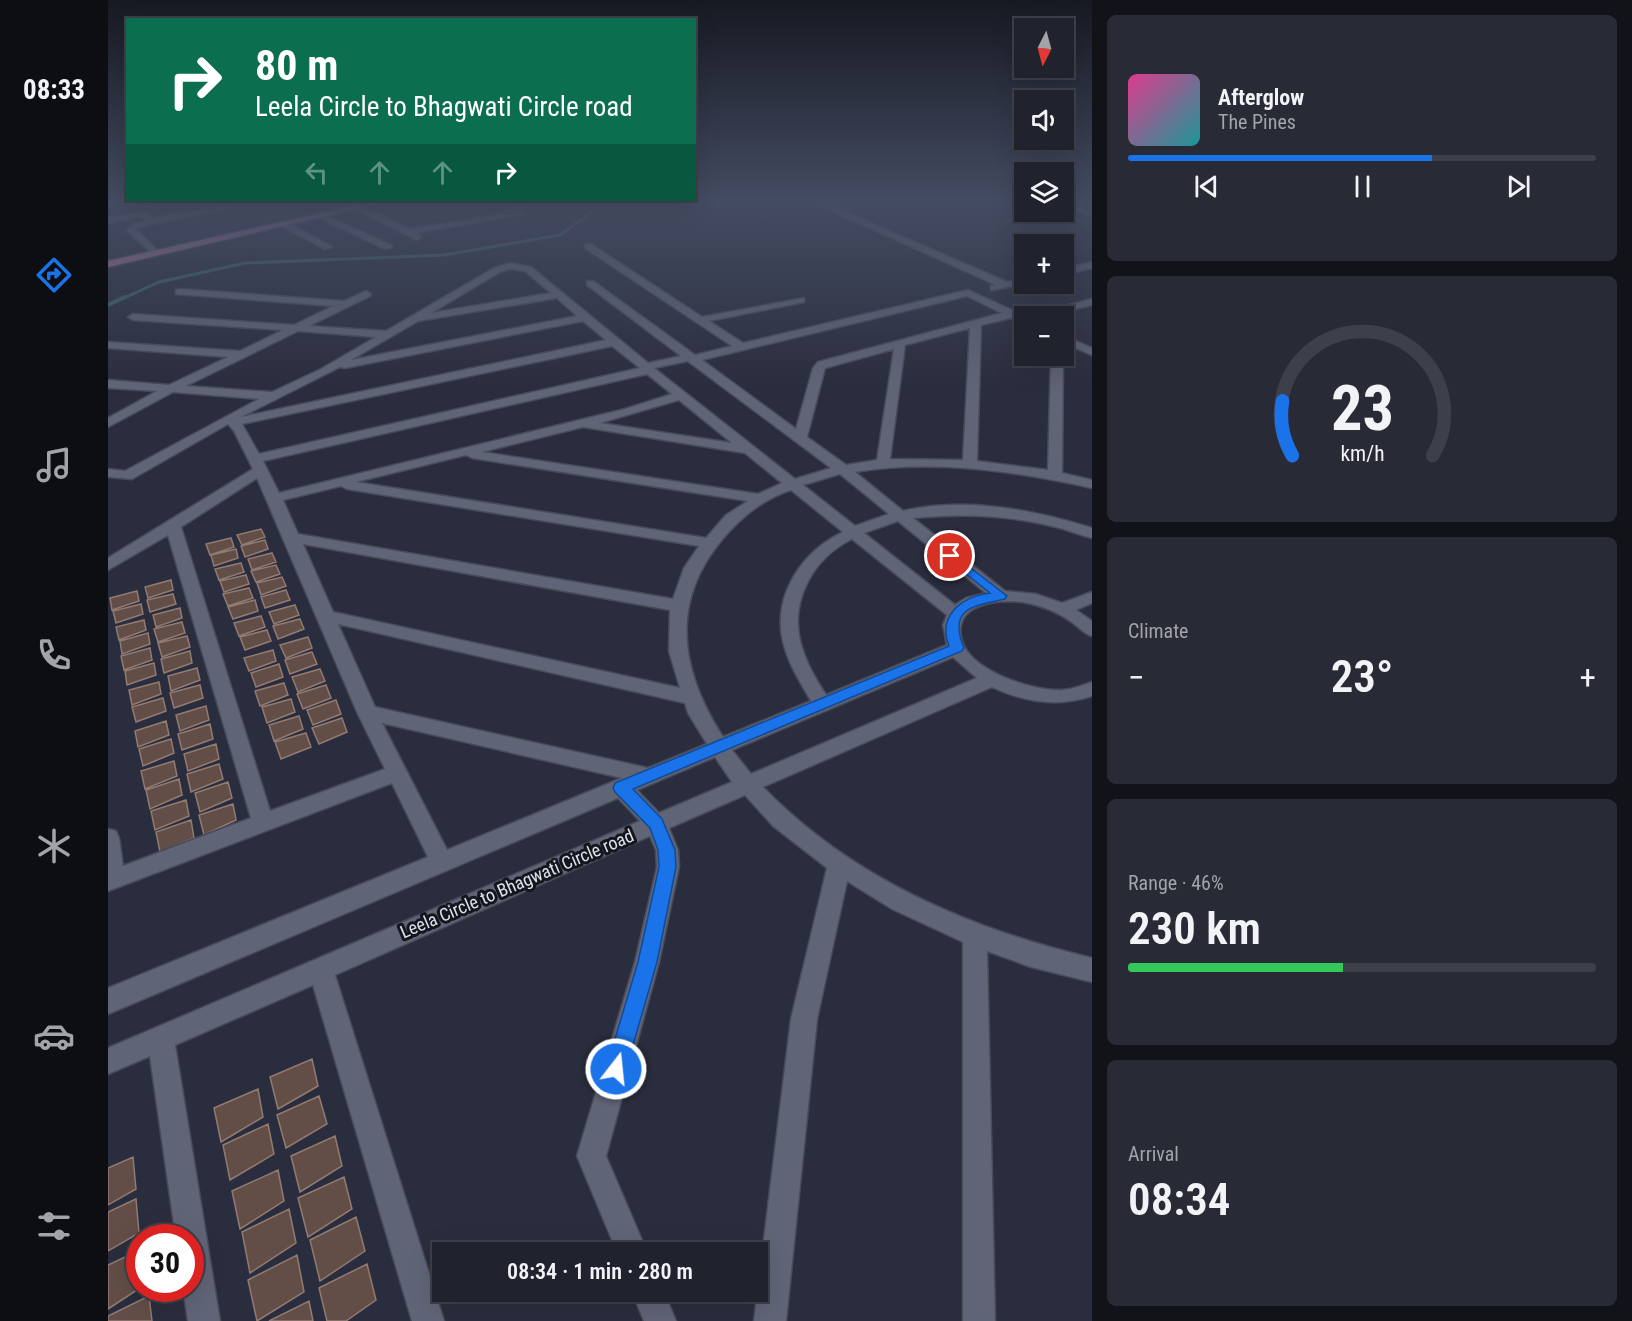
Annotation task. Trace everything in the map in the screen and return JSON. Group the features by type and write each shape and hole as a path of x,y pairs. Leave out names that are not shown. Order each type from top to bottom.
{"street":[{"path":"615,264 741,347"},
{"path":"956,264 1005,285"},
{"path":"1074,270 1092,265"},
{"path":"108,487 273,396 330,368 497,270 510,266 528,269 647,369 956,614"},
{"path":"590,283 842,469 1001,596"},
{"path":"108,565 173,526 257,464 508,400 1014,283"},
{"path":"180,292 346,304"},
{"path":"968,293 1014,314"},
{"path":"108,423 168,390 366,294"},
{"path":"410,320 559,295"},
{"path":"701,320 800,300"},
{"path":"1074,306 1092,302"},
{"path":"133,316 387,334"},
{"path":"330,368 585,318"},
{"path":"800,438 822,364 976,324 1014,319"},
{"path":"970,462 976,324"},
{"path":"231,421 614,342"},
{"path":"1078,346 1092,342"},
{"path":"883,463 900,343"},
{"path":"1074,344 1092,352"},
{"path":"108,345 242,354"},
{"path":"1055,474 1057,366"},
{"path":"108,384 273,396"},
{"path":"274,498 629,412 681,395"},
{"path":"231,421 240,430 274,498 367,712 442,862"},
{"path":"579,424 749,449"},
{"path":"464,452 760,499"},
{"path":"1092,484 1055,474 970,462 883,463 842,469 793,483 760,499 730,519 707,543 689,572 678,606 678,649 690,697 717,748 747,785 788,826 839,865 903,904 975,937 1059,964 1092,970"},
{"path":"108,473 127,476"},
{"path":"336,484 707,543"},
{"path":"822,704 801,670 790,633 791,600 803,572 824,549 852,531 900,515 967,510 1042,519 1092,533"},
{"path":"173,526 263,823"},
{"path":"293,538 678,606"},
{"path":"1090,626 1062,609 1031,599 1001,596 982,598 967,604 956,614 952,624 952,635 957,648 971,664 992,679 1012,688 1056,697 1092,690"},
{"path":"1062,609 1092,597"},
{"path":"327,616 690,697"},
{"path":"108,1001 957,648"},
{"name":"Leela Circle to Bhagwati Circle road","path":"108,1061 992,679"},
{"path":"367,712 649,776"},
{"path":"108,838 111,880 397,773"},
{"path":"621,788 656,824 667,850 668,867 647,962 591,1156 628,1242"},
{"path":"770,1321 804,1019 839,865"},
{"path":"975,937 979,1321"},
{"path":"321,969 428,1321"},
{"path":"161,1038 204,1321"},
{"path":"652,1302 660,1321"}],"building":[{"path":"261,529 265,537 242,545 237,535"},
{"path":"231,538 234,547 210,555 206,544"},
{"path":"265,540 268,549 245,557 241,546"},
{"path":"236,549 238,558 214,566 211,555"},
{"path":"272,553 276,562 252,570 248,559"},
{"path":"241,563 244,572 219,580 215,569"},
{"path":"276,565 280,574 256,582 251,571"},
{"path":"246,575 249,584 224,592 220,581"},
{"path":"282,577 286,586 261,595 257,583"},
{"path":"171,580 173,590 148,598 145,587"},
{"path":"249,588 253,598 228,606 223,594"},
{"path":"286,590 290,600 265,608 261,597"},
{"path":"137,591 139,601 112,610 110,598"},
{"path":"173,594 176,604 150,612 147,600"},
{"path":"255,600 258,611 233,619 228,607"},
{"path":"141,604 143,614 116,623 113,611"},
{"path":"295,605 299,615 274,624 269,612"},
{"path":"180,608 182,618 156,627 153,615"},
{"path":"261,616 265,627 239,636 234,623"},
{"path":"300,619 304,629 278,639 273,626"},
{"path":"144,620 146,630 119,640 116,627"},
{"path":"182,622 185,633 158,642 154,629"},
{"path":"267,630 271,641 245,650 240,637"},
{"path":"148,633 150,644 122,654 120,641"},
{"path":"187,636 190,647 162,657 158,643"},
{"path":"308,637 312,648 286,658 280,645"},
{"path":"150,648 152,660 124,670 121,656"},
{"path":"273,650 276,661 249,671 244,658"},
{"path":"190,651 192,663 164,673 161,659"},
{"path":"312,652 317,664 290,674 285,660"},
{"path":"154,663 156,675 127,685 125,671"},
{"path":"279,664 283,677 256,687 251,673"},
{"path":"197,668 200,680 171,691 168,676"},
{"path":"320,669 325,681 298,692 292,677"},
{"path":"159,682 161,694 132,705 129,690"},
{"path":"284,683 288,695 260,706 255,691"},
{"path":"200,685 203,698 174,708 170,693"},
{"path":"326,685 331,698 303,709 297,694"},
{"path":"163,698 166,711 136,722 132,707"},
{"path":"291,699 295,712 267,723 262,707"},
{"path":"336,700 341,714 313,725 307,710"},
{"path":"206,706 209,720 180,731 176,715"},
{"path":"299,716 303,729 274,741 269,725"},
{"path":"342,718 347,732 319,744 312,728"},
{"path":"166,721 169,735 138,747 135,731"},
{"path":"210,724 213,739 182,750 178,734"},
{"path":"306,733 311,747 281,759 275,742"},
{"path":"171,739 174,753 143,766 139,749"},
{"path":"216,744 219,759 188,771 184,754"},
{"path":"174,761 177,776 145,789 141,771"},
{"path":"219,764 223,779 191,792 187,774"},
{"path":"179,779 182,795 150,809 146,790"},
{"path":"228,782 232,798 200,812 195,793"},
{"path":"186,800 189,816 155,830 151,811"},
{"path":"233,804 236,820 204,835 199,815"},
{"path":"191,820 194,838 160,852 156,832"},
{"path":"312,1059 318,1086 278,1109 270,1077"},
{"path":"258,1089 263,1117 221,1142 214,1108"},
{"path":"319,1096 327,1124 286,1148 277,1115"},
{"path":"268,1124 274,1154 230,1180 223,1145"},
{"path":"335,1136 342,1166 300,1192 291,1156"},
{"path":"133,1157 136,1189 108,1205 108,1168"},
{"path":"278,1170 284,1201 240,1229 232,1191"},
{"path":"344,1177 352,1209 308,1237 298,1198"},
{"path":"136,1199 138,1224 126,1224 126,1241 108,1251 108,1212"},
{"path":"289,1209 296,1243 250,1273 242,1232"},
{"path":"356,1217 365,1251 320,1281 310,1240"},
{"path":"297,1255 304,1292 257,1321 248,1280"},
{"path":"126,1257 126,1297 108,1309 108,1265"},
{"path":"367,1264 376,1300 346,1321 327,1321 319,1288"},
{"path":"309,1301 313,1321 269,1321"},
{"path":"137,1302 150,1302 152,1321 108,1321 108,1316"}],"waterway":[{"path":"122,299 159,282 242,264"},
{"path":"108,305 125,297"}],"route":[{"path":"616,1069 647,962 668,867 667,850 656,824 621,788 957,648 952,635 952,624 956,614 967,604 982,598 1001,596 950,556"}]}
